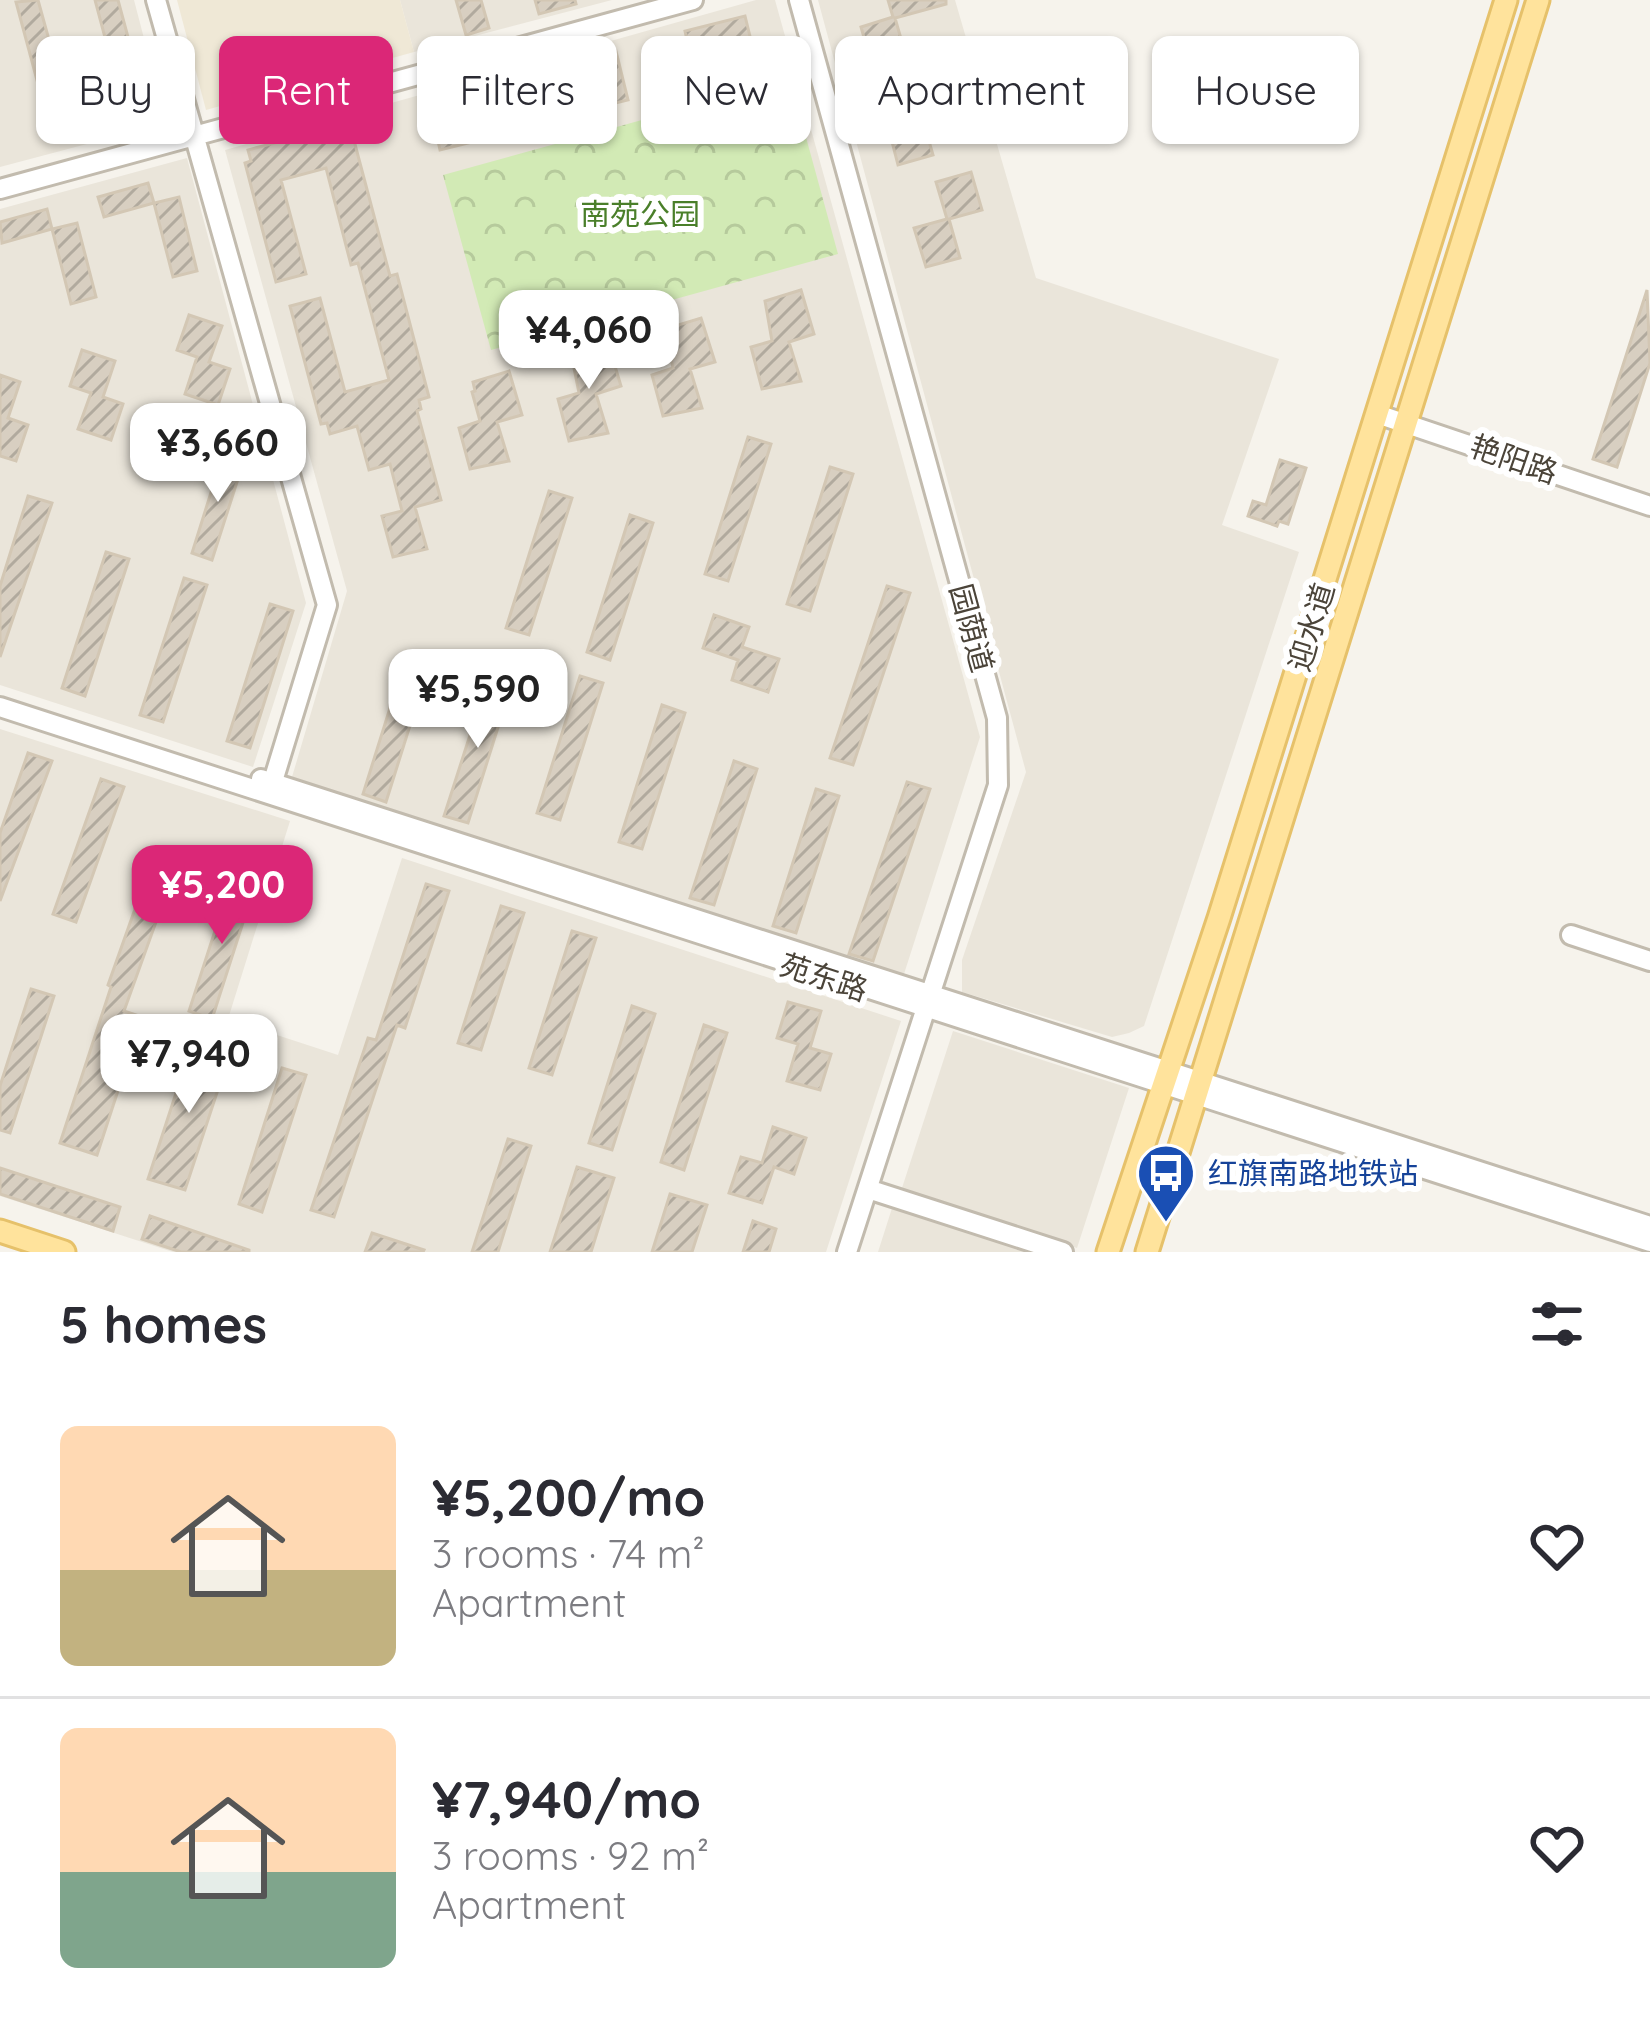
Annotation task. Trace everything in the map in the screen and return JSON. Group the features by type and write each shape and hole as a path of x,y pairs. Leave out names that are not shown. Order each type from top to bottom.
{"main road":[{"name":"迎水道","path":"1108,1252 1220,918 1506,0"},
{"name":"迎水道","path":"1147,1252 1538,0"},
{"path":"0,1231 64,1252"}],"street":[{"path":"156,0 166,36"},
{"path":"195,131 658,0"},
{"path":"195,131 693,0"},
{"name":"园荫道","path":"799,0 997,718 998,785 847,1252"},
{"path":"195,139 327,605 271,788"},
{"path":"0,178 143,144"},
{"path":"0,189 152,144"},
{"name":"艳阳路","path":"1377,414 1650,506"},
{"name":"苑东路","path":"0,694 271,788 1164,1078 1650,1243"},
{"name":"苑东路","path":"0,707 271,788"},
{"path":"1571,935 1650,961"},
{"name":"苑东路","path":"1200,1090 1650,1226"},
{"path":"868,1189 1063,1252"}],"shaded area":[{"path":"0,0 134,0 143,36 36,36 36,144 87,144 0,167"},
{"path":"177,0 400,0 414,52 393,58 393,36 219,36 219,106 206,110 195,68 195,36 186,36"},
{"path":"400,0 612,0 475,36 417,36 414,52"},
{"path":"756,0 775,0 785,36 641,36 641,144 811,144 811,129 980,737 904,974 292,777 347,591 225,150 246,144 393,144 393,103 417,96 417,144 617,144 617,39"},
{"path":"818,0 955,0 965,36 835,36 835,63"},
{"path":"857,144 997,144 1036,278 1279,359 1222,525 1299,552 1144,1026 1129,1033 1112,1037 962,992 962,960 1026,772"},
{"path":"187,158 306,603 253,767 0,685 0,209"},
{"path":"0,729 290,821 228,1019 338,1055 402,858 901,1021 826,1252 173,1252 0,1196"},
{"path":"953,1031 1129,1088 1077,1248 901,1191"},
{"path":"893,1205 1040,1252 878,1252"}],"green space":[{"name":"南苑公园","path":"641,120 641,144 808,144 838,254 491,350 443,175 555,144 617,144 617,127"}],"building":[{"path":"38,0 48,36 36,36 36,77 16,2"},
{"path":"95,0 118,0 128,36 105,36"},
{"path":"456,0 481,0 489,28 466,35"},
{"path":"535,0 575,0 576,4 539,14"},
{"path":"888,0 946,0 946,4 895,18 900,36 864,36 861,27 893,17"},
{"path":"745,16 750,36 686,36 685,31"},
{"path":"617,55 628,100 617,103"},
{"path":"271,144 355,144 390,276 397,274 429,397 419,400 417,411 441,500 415,507 427,549 393,557 382,516 402,511 390,464 369,470 357,426 330,434 327,423 321,424 290,306 320,298 345,392 389,380 358,263 351,265 326,168 281,180 306,274 276,282 245,163 251,161 248,150"},
{"path":"893,144 930,144 933,155 898,165"},
{"path":"971,172 982,210 949,219 960,258 926,267 914,228 947,219 936,182"},
{"path":"148,183 154,203 104,217 98,197"},
{"path":"179,197 197,271 173,277 154,203"},
{"path":"47,209 52,229 2,243 0,222"},
{"path":"77,223 96,297 71,304 52,229"},
{"path":"801,290 814,334 789,342 801,381 762,389 751,347 772,341 765,301"},
{"path":"1647,290 1650,363 1617,467 1593,459"},
{"path":"189,315 222,326 209,362 230,369 218,405 185,394 197,357 177,350"},
{"path":"701,318 715,362 690,369 702,408 663,416 652,375 673,368 665,329"},
{"path":"608,343 621,386 596,394 608,433 569,441 558,399 579,393 571,353"},
{"path":"82,350 115,361 103,397 123,404 111,440 78,429 91,393 70,386"},
{"path":"509,371 522,415 497,422 509,461 470,469 459,428 480,421 473,382"},
{"path":"0,375 20,382 8,418 28,425 16,461 0,456"},
{"path":"748,437 771,444 728,581 705,574"},
{"path":"224,451 245,457 212,560 192,553"},
{"path":"1280,460 1306,468 1288,524 1279,521 1277,526 1248,516 1253,501 1266,505"},
{"path":"830,467 853,474 810,611 787,604"},
{"path":"549,491 572,498 529,635 506,628"},
{"path":"28,496 52,503 0,657 0,586"},
{"path":"630,515 653,523 610,660 587,652"},
{"path":"106,552 129,559 85,696 62,688"},
{"path":"184,578 207,585 163,722 140,715"},
{"path":"887,586 910,593 853,765 830,758"},
{"path":"270,604 293,611 250,748 227,741"},
{"path":"714,615 749,627 742,647 779,659 768,692 732,680 738,660 703,648"},
{"path":"406,657 429,665 386,802 363,794"},
{"path":"580,676 603,683 560,820 537,813"},
{"path":"488,679 511,686 468,823 444,816"},
{"path":"662,705 685,713 642,849 619,842"},
{"path":"28,753 52,761 0,901 0,833"},
{"path":"734,761 757,769 714,905 690,898"},
{"path":"101,779 124,787 76,922 53,914"},
{"path":"907,782 930,789 873,961 849,954"},
{"path":"816,789 839,796 796,933 773,926"},
{"path":"156,850 179,858 124,1011 142,1017 97,1155 60,1143"},
{"path":"233,875 256,882 212,1019 189,1011"},
{"path":"426,884 449,891 405,1028 397,1025 334,1217 311,1210 368,1038 376,1040"},
{"path":"501,906 524,913 481,1050 458,1043"},
{"path":"572,931 596,938 552,1075 529,1068"},
{"path":"31,989 54,996 10,1133 0,1130 0,1086"},
{"path":"788,1002 821,1011 810,1048 831,1054 820,1090 787,1081 798,1044 777,1038"},
{"path":"632,1006 655,1014 612,1150 589,1143"},
{"path":"704,1025 727,1033 684,1170 661,1162"},
{"path":"193,1041 230,1053 185,1190 148,1179"},
{"path":"282,1068 306,1075 262,1212 239,1204"},
{"path":"773,1127 806,1138 794,1174 774,1167 762,1203 729,1193 741,1157 762,1163"},
{"path":"508,1139 531,1146 498,1252 472,1252"},
{"path":"577,1167 614,1178 591,1252 550,1252"},
{"path":"0,1168 120,1207 113,1231 0,1194"},
{"path":"670,1194 707,1205 692,1252 652,1252"},
{"path":"150,1216 249,1252 181,1252 142,1239"},
{"path":"753,1221 776,1229 769,1252 743,1252"},
{"path":"372,1233 424,1250 365,1252"}],"place":[{"name":"红旗南路地铁站","path":"1166,1224"}]}
